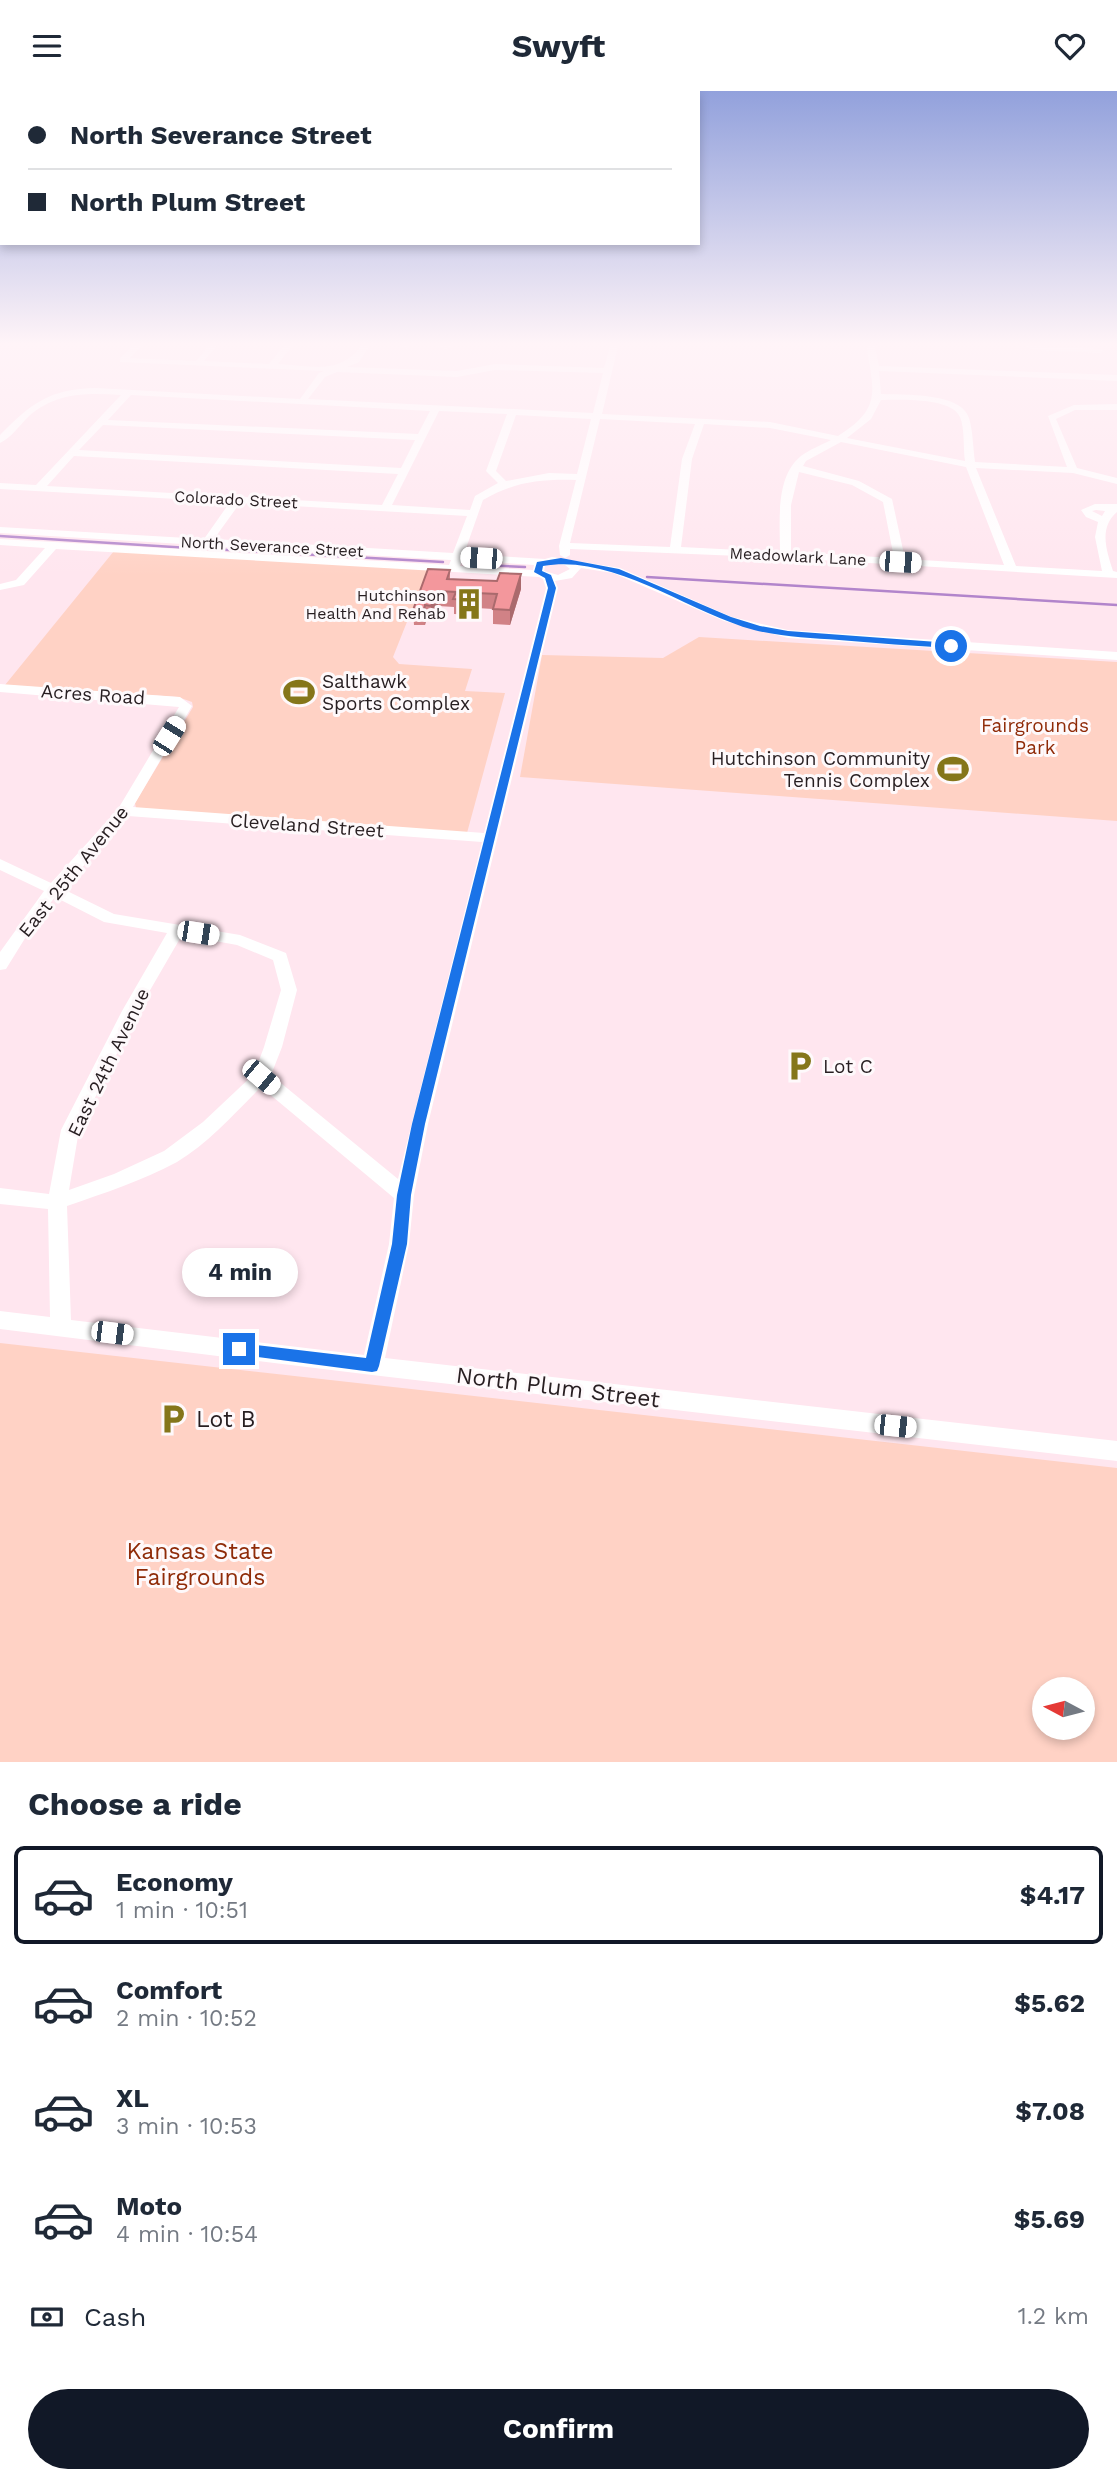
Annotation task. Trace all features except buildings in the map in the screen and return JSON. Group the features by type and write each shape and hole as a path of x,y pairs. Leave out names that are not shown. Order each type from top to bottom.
{"street":[{"path":"0,440 21,420"},
{"path":"387,506 430,420"},
{"path":"504,484 493,475 491,468 510,420"},
{"path":"567,576 576,569 568,562 564,546 596,420"},
{"path":"684,420 770,425 970,465 1073,470 1117,481"},
{"path":"786,555 786,489 795,468 803,459 865,420"},
{"path":"964,420 970,465 1011,568"},
{"path":"1052,420 1073,470"},
{"path":"675,549 687,459 702,421"},
{"path":"40,488 102,422 421,437"},
{"path":"73,453 404,471"},
{"path":"795,468 838,476 871,488 888,501 900,562"},
{"path":"455,563 472,513 484,494 504,484 549,476 581,477"},
{"name":"Colorado Street","path":"0,486 387,506 472,513"},
{"path":"199,554 238,499"},
{"path":"1103,520 1090,515 1086,510 1095,507 1115,508"},
{"path":"1112,574 1099,539 1103,520 1115,508"},
{"name":"North Severance Street","path":"0,530 207,542 455,563 547,580"},
{"name":"North Severance Street","path":"0,542 199,554 455,563 568,562"},
{"path":"0,587 20,583 52,545"},
{"path":"547,580 537,569 564,546"},
{"name":"Meadowlark Lane","path":"564,546 675,549 1112,574"},
{"path":"568,562 616,570 728,619 788,634 1117,656"},
{"path":"547,580 567,576 614,579 648,585"},
{"path":"372,1366 400,1244 404,1195 419,1124 489,838 547,580"},
{"name":"Acres Road","path":"0,688 185,703"},
{"name":"East 25th Avenue","path":"0,965 26,924 52,891 124,811 186,709 185,703"},
{"name":"Cleveland Street","path":"124,811 489,838"},
{"path":"0,864 110,918 240,940 280,957 289,990 273,1047 261,1077 209,1127 171,1156 121,1179 57,1202 0,1196"},
{"name":"East 24th Avenue","path":"61,1327 57,1202 70,1130 130,1011 177,930"},
{"path":"261,1077 404,1195"},
{"name":"North Plum Street","path":"0,1320 372,1366 1117,1451"}],"green space":[{"name":"Salthawk Sports Complex","path":"114,551 428,569 393,657 399,664 472,669 465,691 505,693 467,833 136,808 135,803 193,707 192,702 178,697 5,685"},
{"name":"Fairgrounds Park","path":"699,637 1117,662 1117,821 520,777 542,655 663,658"},
{"name":"Kansas State Fairgrounds","path":"0,1343 1117,1468 1117,1762 0,1762"}],"waterway":[{"path":"0,536 189,548"},
{"path":"211,549 443,562"},
{"path":"464,564 525,567"},
{"path":"647,577 1117,605"}],"place":[{"name":"Hutchinson Health And Rehab","path":"469,604"},
{"name":"Salthawk Sports Complex","path":"299,692"},
{"name":"Hutchinson Community Tennis Complex","path":"953,769"},
{"name":"Lot C","path":"800,1066"},
{"name":"Lot B","path":"173,1419"}],"route":[{"path":"239,1349 372,1366 400,1244 404,1195 419,1124 552,588 548,577 538,572 537,566 548,561 561,560 616,570 728,619 788,634 951,646"}]}
